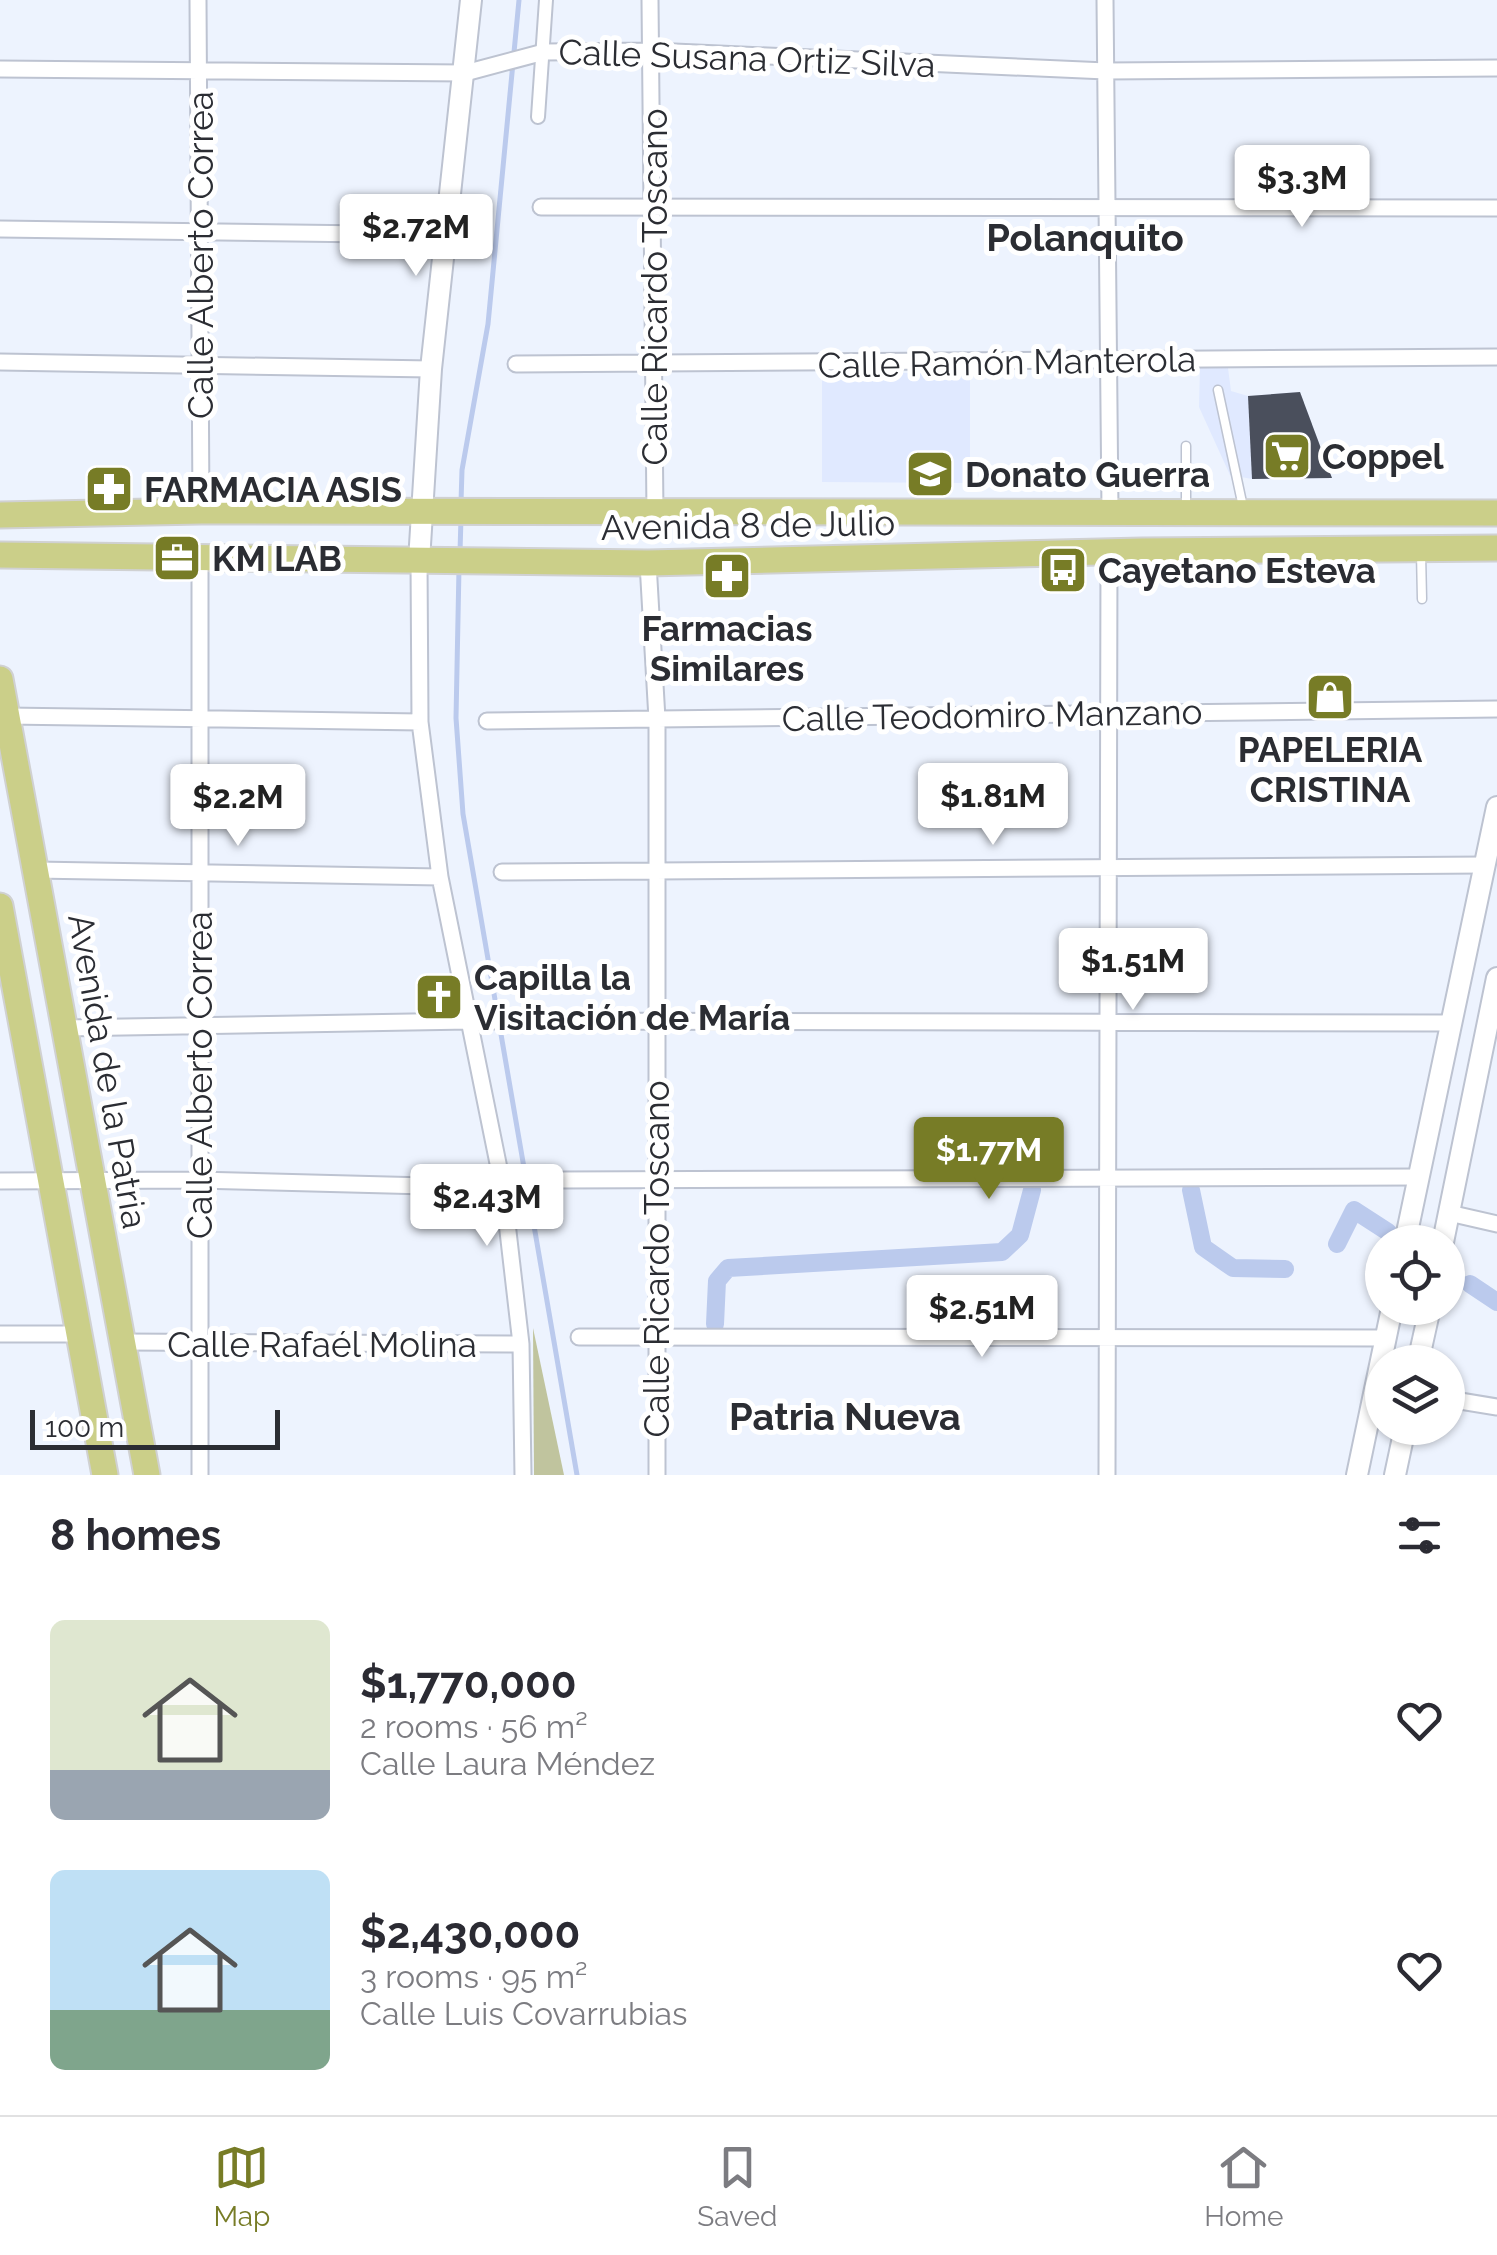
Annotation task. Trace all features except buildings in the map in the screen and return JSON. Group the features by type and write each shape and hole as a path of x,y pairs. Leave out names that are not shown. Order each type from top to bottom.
{"main road":[{"name":"Avenida 8 de Julio","path":"0,515 201,511 1497,514"},
{"name":"Avenida 8 de Julio","path":"0,554 648,563 1497,548"},
{"name":"Avenida de la Patria","path":"0,679 148,1475"},
{"path":"0,906 11,1028 49,1180 105,1475"}],"street":[{"name":"Calle Alberto Correa","path":"198,0 201,511"},
{"path":"470,0 474,71 446,235 430,369 430,561 420,722 440,877 473,1021 503,1188 521,1344 523,1475"},
{"path":"538,117 537,54 546,0"},
{"name":"Calle Ricardo Toscano","path":"650,0 655,514"},
{"path":"1105,0 1110,511"},
{"name":"Calle Susana Ortiz Silva","path":"0,69 474,71 537,54 652,51 1106,71 1497,68"},
{"path":"541,207 1497,208"},
{"path":"0,229 446,235"},
{"name":"Calle Ramón Manterola","path":"516,364 1497,357"},
{"path":"0,362 430,369"},
{"path":"1107,1475 1111,1178 1108,552"},
{"name":"Calle Alberto Correa","path":"200,556 200,1475"},
{"name":"Calle Ricardo Toscano","path":"648,563 657,719 656,1475"},
{"name":"Calle Teodomiro Manzano","path":"488,721 1497,710"},
{"path":"7,716 420,722"},
{"path":"1409,1225 1497,807"},
{"path":"502,872 1485,865"},
{"path":"36,870 440,877"},
{"path":"1447,1225 1493,1018 1497,978"},
{"path":"64,1028 473,1021 1452,1023"},
{"path":"558,1180 1419,1177"},
{"path":"0,1180 197,1180 503,1188"},
{"path":"1449,1213 1497,1224"},
{"path":"1356,1475 1388,1325"},
{"path":"0,1334 78,1334"},
{"path":"579,1337 1385,1338"},
{"name":"Calle Rafaél Molina","path":"123,1342 521,1344"},
{"path":"1465,1401 1497,1407"},
{"path":"1395,1475 1401,1445"}],"lane":[{"path":"1218,390 1244,512"},
{"path":"1186,446 1186,512"},
{"path":"1421,548 1422,599"}],"shaded area":[{"path":"1200,368 1228,368 1231,391 1248,396 1300,392 1332,478 1252,479 1230,475 1199,407"},
{"path":"822,373 970,373 970,483 822,482"}],"green space":[{"path":"533,1328 564,1475 534,1475"}],"waterway":[{"path":"461,502 462,470 488,324 519,0"},
{"path":"460,552 461,518"},
{"path":"459,568 456,718 463,814 577,1475"},
{"path":"715,1324 717,1281 728,1268 1002,1252 1020,1235 1032,1190"},
{"path":"1191,1190 1203,1247 1233,1268 1285,1269"},
{"path":"1337,1244 1354,1210 1377,1225"},
{"path":"1470,1284 1497,1302"}],"place":[{"name":"Coppel","path":"1287,456"},
{"name":"Donato Guerra","path":"930,474"},
{"name":"FARMACIA ASIS","path":"109,489"},
{"name":"KM LAB","path":"177,558"},
{"name":"Cayetano Esteva","path":"1063,570"},
{"name":"Farmacias Similares","path":"727,576"},
{"name":"PAPELERIA CRISTINA","path":"1330,697"},
{"name":"Capilla la Visitación de María","path":"439,997"}],"district":[{"name":"Polanquito","path":"1085,237"},
{"name":"Patria Nueva","path":"845,1416"}]}
